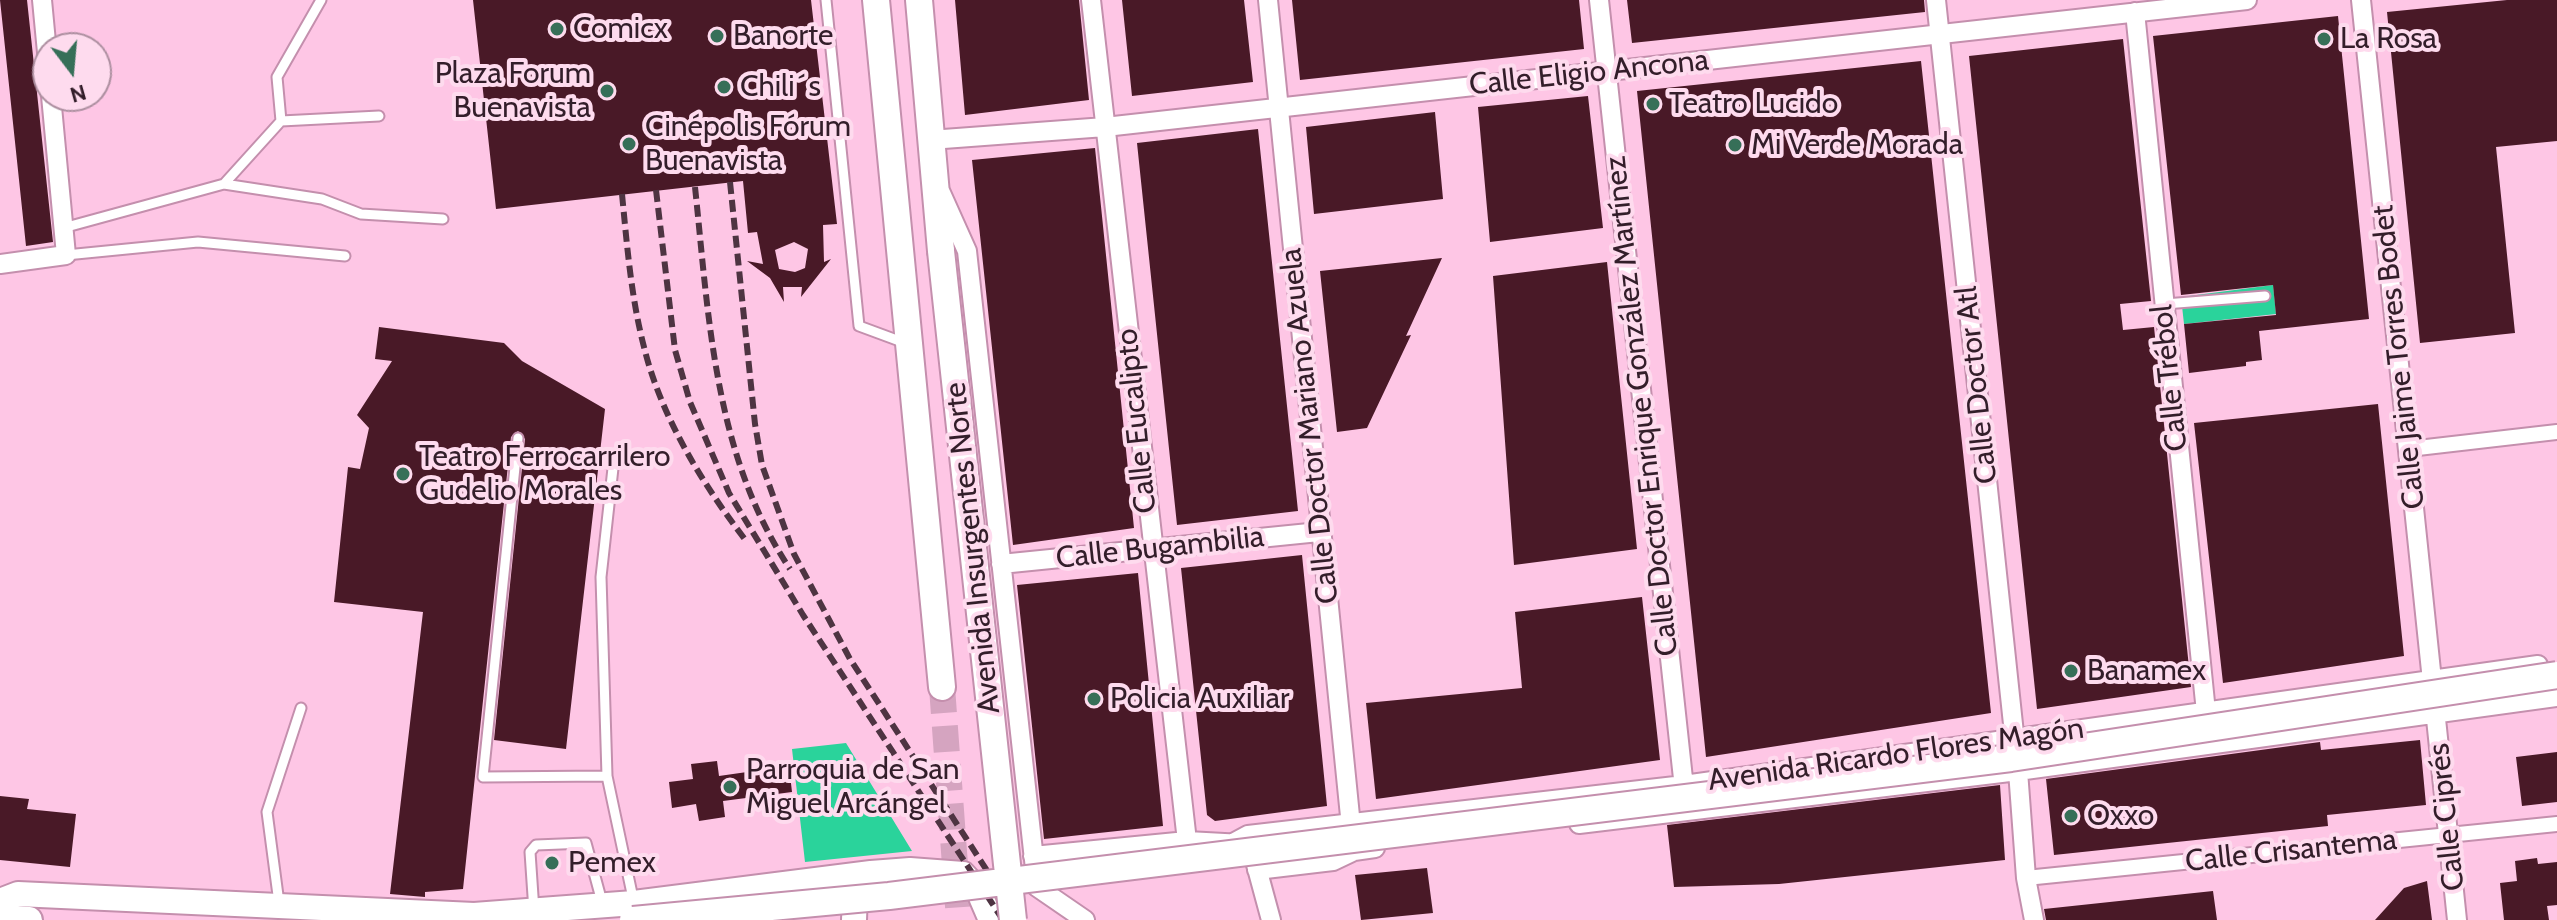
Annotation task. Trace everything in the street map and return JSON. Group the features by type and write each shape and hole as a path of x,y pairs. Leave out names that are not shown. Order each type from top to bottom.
{"main road":[{"name":"Avenida Insurgentes Norte","path":"876,0 942,687"},
{"name":"Avenida Insurgentes Norte","path":"919,0 933,176 1013,920"},
{"name":"Avenida Ricardo Flores Magón","path":"634,911 889,896 2011,758 2557,675"},
{"path":"0,918 29,920"}],"street":[{"path":"42,0 45,32"},
{"name":"Calle Eucalipto","path":"1091,0 1151,548 1187,841"},
{"name":"Calle Doctor Mariano Azuela","path":"1268,0 1319,532 1354,851"},
{"name":"Calle Doctor Enrique González Martínez","path":"1599,0 1686,811"},
{"name":"Calle Doctor Atl","path":"1936,0 2018,771 2026,878 2034,920"},
{"name":"Calle Eligio Ancona","path":"930,140 1105,127 2247,0"},
{"name":"Calle Jaime Torres Bodet","path":"2361,0 2437,714"},
{"name":"Calle Trébol","path":"2135,12 2162,305 2209,744"},
{"path":"0,264 66,255 52,112"},
{"name":"Avenida Insurgentes Norte","path":"933,176 967,251 1033,856"},
{"path":"2409,449 2557,432"},
{"name":"Calle Bugambilia","path":"1001,564 1319,532"},
{"name":"Avenida Ricardo Flores Magón","path":"1033,856 1187,841 1245,841 1351,825 1684,785 2557,662"},
{"name":"Avenida Ricardo Flores Magón","path":"1257,870 1333,861 1354,851 2018,771 2557,697"},
{"name":"Calle Ciprés","path":"2437,714 2457,920"},
{"name":"Calle Crisantema","path":"2026,878 2557,824"},
{"path":"1245,841 1271,920"},
{"name":"Avenida Ricardo Flores Magón","path":"1245,841 1333,861"},
{"path":"1033,856 1037,887 1085,920"},
{"path":"0,901 18,894 400,914 540,916 603,905 634,911 777,885 910,870 963,874 978,890 991,920"},
{"path":"854,920 855,893 871,873"},
{"path":"777,885 796,896 801,920"}],"lane":[{"path":"281,121 277,77 321,0"},
{"path":"826,0 859,326 911,345"},
{"path":"224,184 281,121 379,116"},
{"path":"63,228 224,184 322,199 361,214 443,219"},
{"path":"66,255 198,242 345,256"},
{"path":"2162,305 2265,296"},
{"path":"518,438 483,777 607,776"},
{"path":"614,459 601,577 607,776 634,911"},
{"path":"280,907 267,812 301,708"},
{"path":"540,916 530,852 536,845 586,843 603,905"}],"green space":[{"path":"2273,285 2276,314 2184,324 2181,297"},
{"path":"846,743 912,851 805,862 792,749"}],"building":[{"path":"0,0 27,0 32,47 32,112 39,112 53,242 26,246"},
{"name":"Plaza Forum Buenavista","path":"473,0 811,0 837,224 823,225 824,262 831,259 801,297 802,287 783,287 784,302 770,278 747,261 763,264 757,232 748,233 743,181 496,209","holes":["794,242 808,249 805,268 795,272 779,269 775,250"]},
{"path":"955,0 1079,0 1089,100 965,115"},
{"path":"1122,0 1244,0 1253,82 1132,96"},
{"path":"1292,0 1579,0 1584,49 1300,80"},
{"path":"1627,0 1924,0 1925,12 1632,43"},
{"path":"2507,0 2557,0 2557,141 2496,147 2515,333 2420,343 2387,12"},
{"path":"2338,16 2369,319 2259,331 2262,360 2246,362 2246,366 2189,373 2184,324 2276,315 2273,285 2181,295 2153,36"},
{"path":"2123,39 2151,301 2120,304 2123,330 2154,327 2191,687 2037,709 1969,56"},
{"path":"1921,61 1991,713 1706,757 1637,91"},
{"path":"1588,96 1603,228 1490,242 1478,107"},
{"path":"1435,112 1443,199 1314,214 1306,127"},
{"path":"1258,129 1298,511 1177,525 1137,143"},
{"path":"1095,148 1134,528 1013,545 972,160"},
{"path":"1442,258 1406,336 1411,335 1367,428 1337,432 1320,271"},
{"path":"1607,262 1637,549 1514,565 1493,276"},
{"path":"379,327 504,343 522,361 605,409 566,749 494,740 525,439 518,431 511,437 463,889 425,892 425,897 390,894 423,612 334,602 348,467 360,469 369,428 357,415 392,361 375,359"},
{"path":"2378,404 2404,656 2223,683 2194,423"},
{"path":"1302,555 1327,806 1215,821 1207,815 1181,568"},
{"path":"1138,573 1163,826 1044,839 1017,585"},
{"path":"1642,597 1660,760 1376,799 1366,703 1522,688 1515,612"},
{"path":"2420,740 2426,805 2327,815 2328,826 2054,855 2046,779 2320,742 2321,750"},
{"path":"2557,752 2557,802 2522,806 2516,757"},
{"name":"Parroquia de San Miguel Arcángel","path":"717,761 719,776 789,766 792,792 723,801 725,817 699,821 696,804 672,808 669,782 693,779 691,764"},
{"path":"2000,785 2005,860 1779,884 1674,887 1667,825"},
{"path":"0,796 29,799 27,809 76,814 70,867 0,860"},
{"path":"2537,858 2538,864 2557,862 2557,905 2547,906 2549,920 2504,920 2500,883 2517,881 2515,861"},
{"path":"1427,868 1433,913 1361,920 1355,875"},
{"path":"2427,881 2432,920 2375,920 2404,888"},
{"path":"2213,891 2217,920 2046,920 2044,909"}],"tunnel":[{"path":"942,687 959,920"}],"railway":[{"path":"730,182 762,465 794,554 850,659 1019,920"},
{"path":"695,187 711,336 730,433 745,480 765,525 790,569"},
{"path":"656,190 675,350 690,402 729,493 803,615 1003,920"},
{"path":"622,194 636,309 644,347 661,399 700,474 747,542"}],"place":[{"name":"Comicx","path":"557,29"},
{"name":"Banorte","path":"717,36"},
{"name":"La Rosa","path":"2324,39"},
{"name":"Chili´s","path":"724,87"},
{"name":"Plaza Forum Buenavista","path":"607,91"},
{"name":"Teatro Lucido","path":"1653,104"},
{"name":"Cinépolis Fórum Buenavista","path":"629,144"},
{"name":"Mi Verde Morada","path":"1735,145"},
{"name":"Teatro Ferrocarrilero Gudelio Morales","path":"403,474"},
{"name":"Banamex","path":"2071,671"},
{"name":"Policia Auxiliar","path":"1094,699"},
{"name":"Parroquia de San Miguel Arcángel","path":"730,787"},
{"name":"Oxxo","path":"2071,816"},
{"name":"Pemex","path":"552,863"}]}
